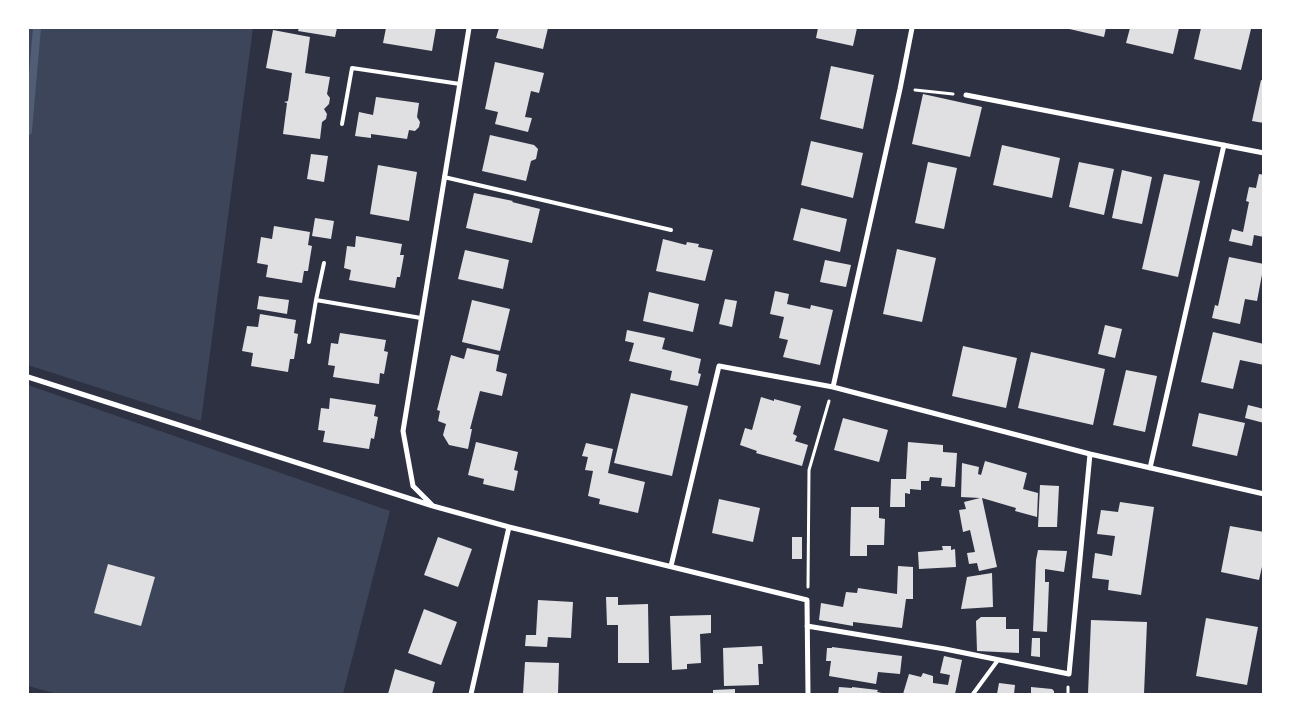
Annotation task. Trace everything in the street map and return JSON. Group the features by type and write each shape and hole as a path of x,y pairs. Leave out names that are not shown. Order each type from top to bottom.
{"street":[{"path":"433,506 413,486 403,431 469,28"},
{"path":"833,387 912,28"},
{"path":"966,95 1264,153"},
{"path":"1150,468 1224,145"},
{"path":"671,566 720,366 833,387 1090,454 1264,494"},
{"path":"28,377 433,506 509,527 807,600 808,694"},
{"path":"807,626 945,649 1069,674 1090,454"},
{"path":"471,694 509,527"}],"lane":[{"path":"342,124 352,68 460,84"},
{"path":"444,177 672,230"},
{"path":"308,342 324,263"},
{"path":"316,300 421,318"},
{"path":"973,694 998,660"}],"path":[{"path":"900,89 966,95"},
{"path":"807,600 809,470 833,387"}],"shaded area":[{"path":"28,28 253,28 201,421 28,365"},
{"path":"28,385 390,511 343,694 57,694 28,686"}],"building":[{"path":"299,28 337,28 335,37 298,31"},
{"path":"386,28 436,28 432,51 383,43"},
{"path":"499,28 548,28 543,49 496,38"},
{"path":"818,28 857,28 853,46 816,38"},
{"path":"1065,28 1106,28 1104,37"},
{"path":"1130,28 1179,28 1173,54 1126,43"},
{"path":"1201,28 1251,29 1241,70 1194,59"},
{"path":"273,30 310,37 305,73 330,77 327,94 330,98 329,104 324,109 327,114 326,119 322,122 320,139 283,134 287,103 284,102 288,101 292,73 266,68"},
{"path":"495,62 544,73 539,93 531,91 525,117 532,118 528,132 495,124 498,112 485,109"},
{"path":"831,66 874,75 863,129 820,119"},
{"path":"1261,80 1264,81 1264,123 1252,121"},
{"path":"923,94 982,107 970,157 912,144"},
{"path":"376,97 419,103 417,117 420,122 419,127 415,131 409,130 407,139 371,134 371,138 355,136 359,112 373,115"},
{"path":"490,135 534,145 538,149 536,159 531,161 526,181 482,171"},
{"path":"811,141 863,153 853,198 801,185"},
{"path":"1002,145 1060,158 1052,198 993,185"},
{"path":"311,154 328,156 324,182 307,179"},
{"path":"928,162 957,168 944,229 915,223"},
{"path":"1079,162 1114,169 1104,215 1069,207"},
{"path":"378,165 417,172 409,221 370,214"},
{"path":"1122,170 1152,177 1142,224 1112,218"},
{"path":"1164,174 1200,181 1178,277 1142,269"},
{"path":"1259,174 1264,175 1264,237 1254,235 1252,246 1229,241 1232,229 1243,232 1249,202 1246,201 1249,187 1256,188"},
{"path":"474,193 540,209 532,243 466,228"},
{"path":"801,208 847,219 840,252 793,240"},
{"path":"315,218 334,221 331,239 312,236"},
{"path":"274,226 310,232 308,245 312,246 308,271 304,271 302,283 266,277 268,265 257,263 261,237 272,239"},
{"path":"356,236 402,244 400,255 404,255 400,277 397,277 395,288 349,280 351,270 344,268 347,246 355,247"},
{"path":"663,239 686,245 687,242 699,244 698,247 713,250 705,281 656,271"},
{"path":"897,249 936,258 922,322 883,314"},
{"path":"465,250 509,260 503,289 458,279"},
{"path":"1229,257 1264,264 1257,301 1245,299 1240,324 1212,318 1215,305 1218,306"},
{"path":"825,260 851,265 846,287 820,282"},
{"path":"775,291 789,294 787,304 810,309 811,305 833,310 820,365 783,357 788,340 779,338 784,317 770,314"},
{"path":"649,292 699,304 693,332 643,321"},
{"path":"259,296 289,300 287,314 257,309"},
{"path":"725,299 737,301 732,327 719,324"},
{"path":"472,300 510,309 500,351 462,342"},
{"path":"260,314 296,320 294,333 298,334 296,347 294,359 290,359 288,372 251,366 253,353 242,351 247,326 258,327"},
{"path":"1105,325 1122,329 1115,358 1098,354"},
{"path":"627,330 665,338 662,349 701,359 698,373 701,374 698,386 670,380 672,371 629,361 634,343 625,341"},
{"path":"1213,332 1264,344 1264,365 1240,360 1233,389 1201,382"},
{"path":"340,333 386,340 384,351 388,352 384,374 380,373 379,384 333,377 335,366 328,365 331,343 338,344"},
{"path":"963,346 1017,358 1006,408 952,396"},
{"path":"467,348 499,355 496,371 507,374 502,396 480,391 470,429 472,429 468,449 449,445 443,435 446,424 438,421 440,411 437,410 451,355 464,359"},
{"path":"1031,352 1105,369 1093,425 1018,408"},
{"path":"1126,370 1157,376 1145,432 1113,425"},
{"path":"631,393 688,406 672,476 614,463"},
{"path":"761,397 801,406 793,434 797,436 795,441 808,445 802,466 756,453 757,451 740,445 745,428 752,430"},
{"path":"330,398 376,405 374,416 378,417 374,439 371,438 369,449 323,442 325,431 318,430 321,408 329,409"},
{"path":"1248,405 1264,409 1264,423 1245,418"},
{"path":"1199,413 1245,423 1237,456 1192,446"},
{"path":"843,418 888,430 879,462 834,450"},
{"path":"476,442 518,452 514,470 518,471 514,491 483,484 484,479 468,475"},
{"path":"908,442 943,445 943,452 957,453 955,487 941,486 942,478 930,477 929,481 921,481 921,490 910,489 910,494 905,493 905,507 890,507 891,479 906,479"},
{"path":"586,443 613,449 608,473 645,482 638,513 599,504 600,499 588,496 593,471 585,470 588,457 582,456"},
{"path":"985,461 1027,473 1023,489 1038,493 1037,517 1015,511 1016,508 982,498 997,567 979,571 977,563 969,564 967,553 975,552 970,530 963,532 959,510 966,509 964,502 980,498 961,497 962,463 979,467 978,474 981,475"},
{"path":"1040,485 1059,486 1057,527 1038,527"},
{"path":"719,499 760,508 753,542 712,533"},
{"path":"1120,502 1154,507 1141,595 1108,590 1109,580 1092,578 1095,553 1112,556 1115,536 1097,534 1101,510 1118,512"},
{"path":"851,507 879,507 879,518 885,519 884,545 867,545 867,556 850,556"},
{"path":"1230,526 1264,532 1264,558 1259,580 1221,572"},
{"path":"438,537 472,549 458,587 424,575"},
{"path":"792,537 802,537 802,559 792,559"},
{"path":"942,546 951,546 951,550 955,549 956,567 919,569 918,552 943,550"},
{"path":"1038,550 1067,551 1064,572 1045,569 1045,582 1049,582 1047,632 1033,631"},
{"path":"108,564 155,577 141,626 94,613"},
{"path":"898,566 913,567 913,599 906,599 902,628 853,622 853,626 819,620 821,603 843,607 846,592 857,593 858,588 897,594"},
{"path":"992,573 993,607 961,609 967,577"},
{"path":"606,597 618,597 618,605 648,604 649,663 618,663 618,625 607,625"},
{"path":"538,600 573,602 571,638 548,637 547,647 525,646 526,635 536,635"},
{"path":"424,609 457,622 441,665 408,653"},
{"path":"711,615 711,633 700,634 701,663 687,664 687,669 672,670 670,616"},
{"path":"981,617 1006,617 1006,629 1019,629 1019,653 977,651 976,621"},
{"path":"1206,618 1258,627 1247,685 1196,676"},
{"path":"1091,620 1147,622 1144,694 1088,694"},
{"path":"1032,638 1040,638 1040,657 1031,656"},
{"path":"762,646 763,664 758,664 759,685 724,686 723,648"},
{"path":"832,647 902,656 900,674 878,672 876,684 829,676 831,661 826,661 827,648"},
{"path":"944,656 962,660 955,694 903,694 909,674 921,677 923,673 933,676 933,683 948,685 950,675 940,673"},
{"path":"525,662 559,663 558,694 523,694"},
{"path":"395,669 435,682 432,694 388,694"},
{"path":"999,683 1015,685 1014,694 997,694"},
{"path":"839,687 878,690 877,692 887,694 838,694"},
{"path":"1031,687 1052,689 1054,694 1031,694"},
{"path":"735,689 735,694 713,694 713,690"}],"waterway":[{"path":"28,131 37,28"}]}
